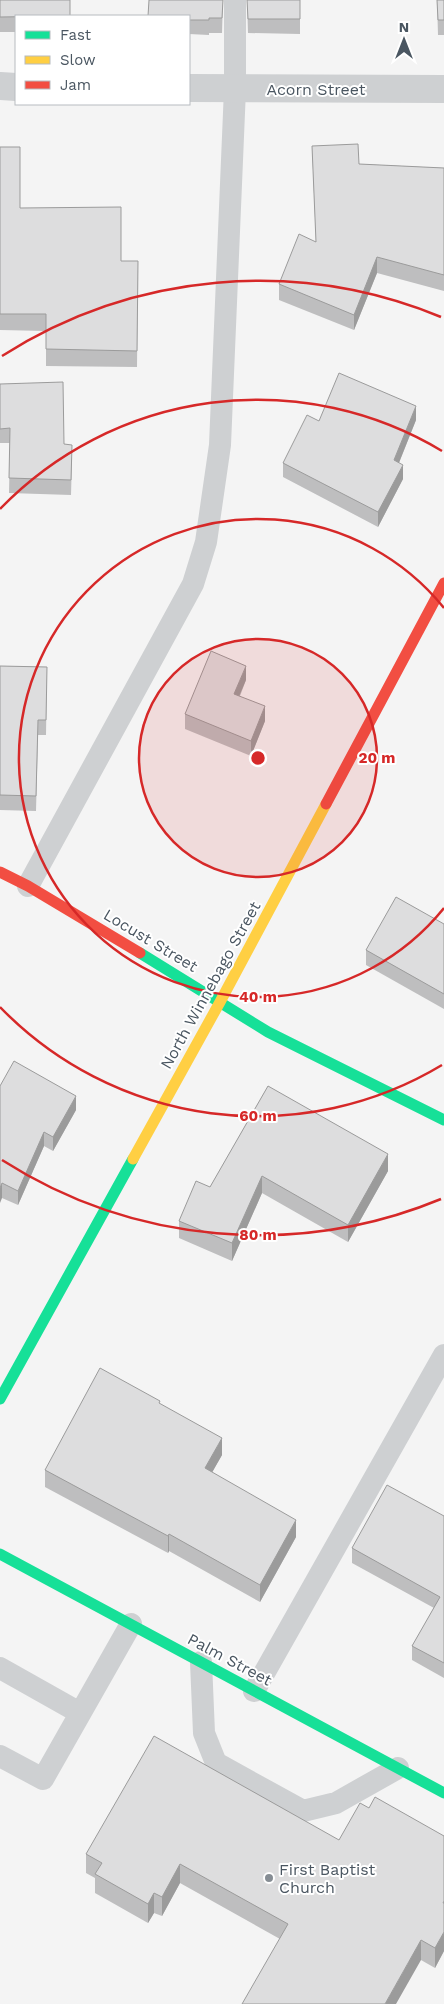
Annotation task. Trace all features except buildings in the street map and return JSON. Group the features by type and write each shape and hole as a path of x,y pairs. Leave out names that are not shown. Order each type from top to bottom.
{"street":[{"path":"0,86 15,87"},
{"name":"Acorn Street","path":"190,88 444,88"},
{"name":"North Winnebago Street","path":"0,1399 220,1002 444,583"},
{"name":"Locust Street","path":"0,872 28,886 268,1032 444,1120"},
{"name":"Palm Street","path":"0,1554 444,1793"}],"lane":[{"path":"28,886 193,584 206,542 220,445 235,89 235,0"},
{"path":"254,1691 444,1355"},
{"path":"0,1756 43,1779 131,1624"},
{"path":"202,1662 204,1733 216,1764 303,1811 336,1803 398,1768"},
{"path":"0,1668 80,1713"}],"traffic: fast":[{"path":"140,953 268,1032 444,1120"},
{"path":"0,1399 133,1159"},
{"path":"0,1554 444,1793"}],"traffic: slow":[{"path":"133,1159 326,804"}],"traffic: jam":[{"path":"326,804 444,583"},
{"path":"0,872 28,886 140,953"}],"place":[{"name":"First Baptist Church","path":"269,1878"}]}
